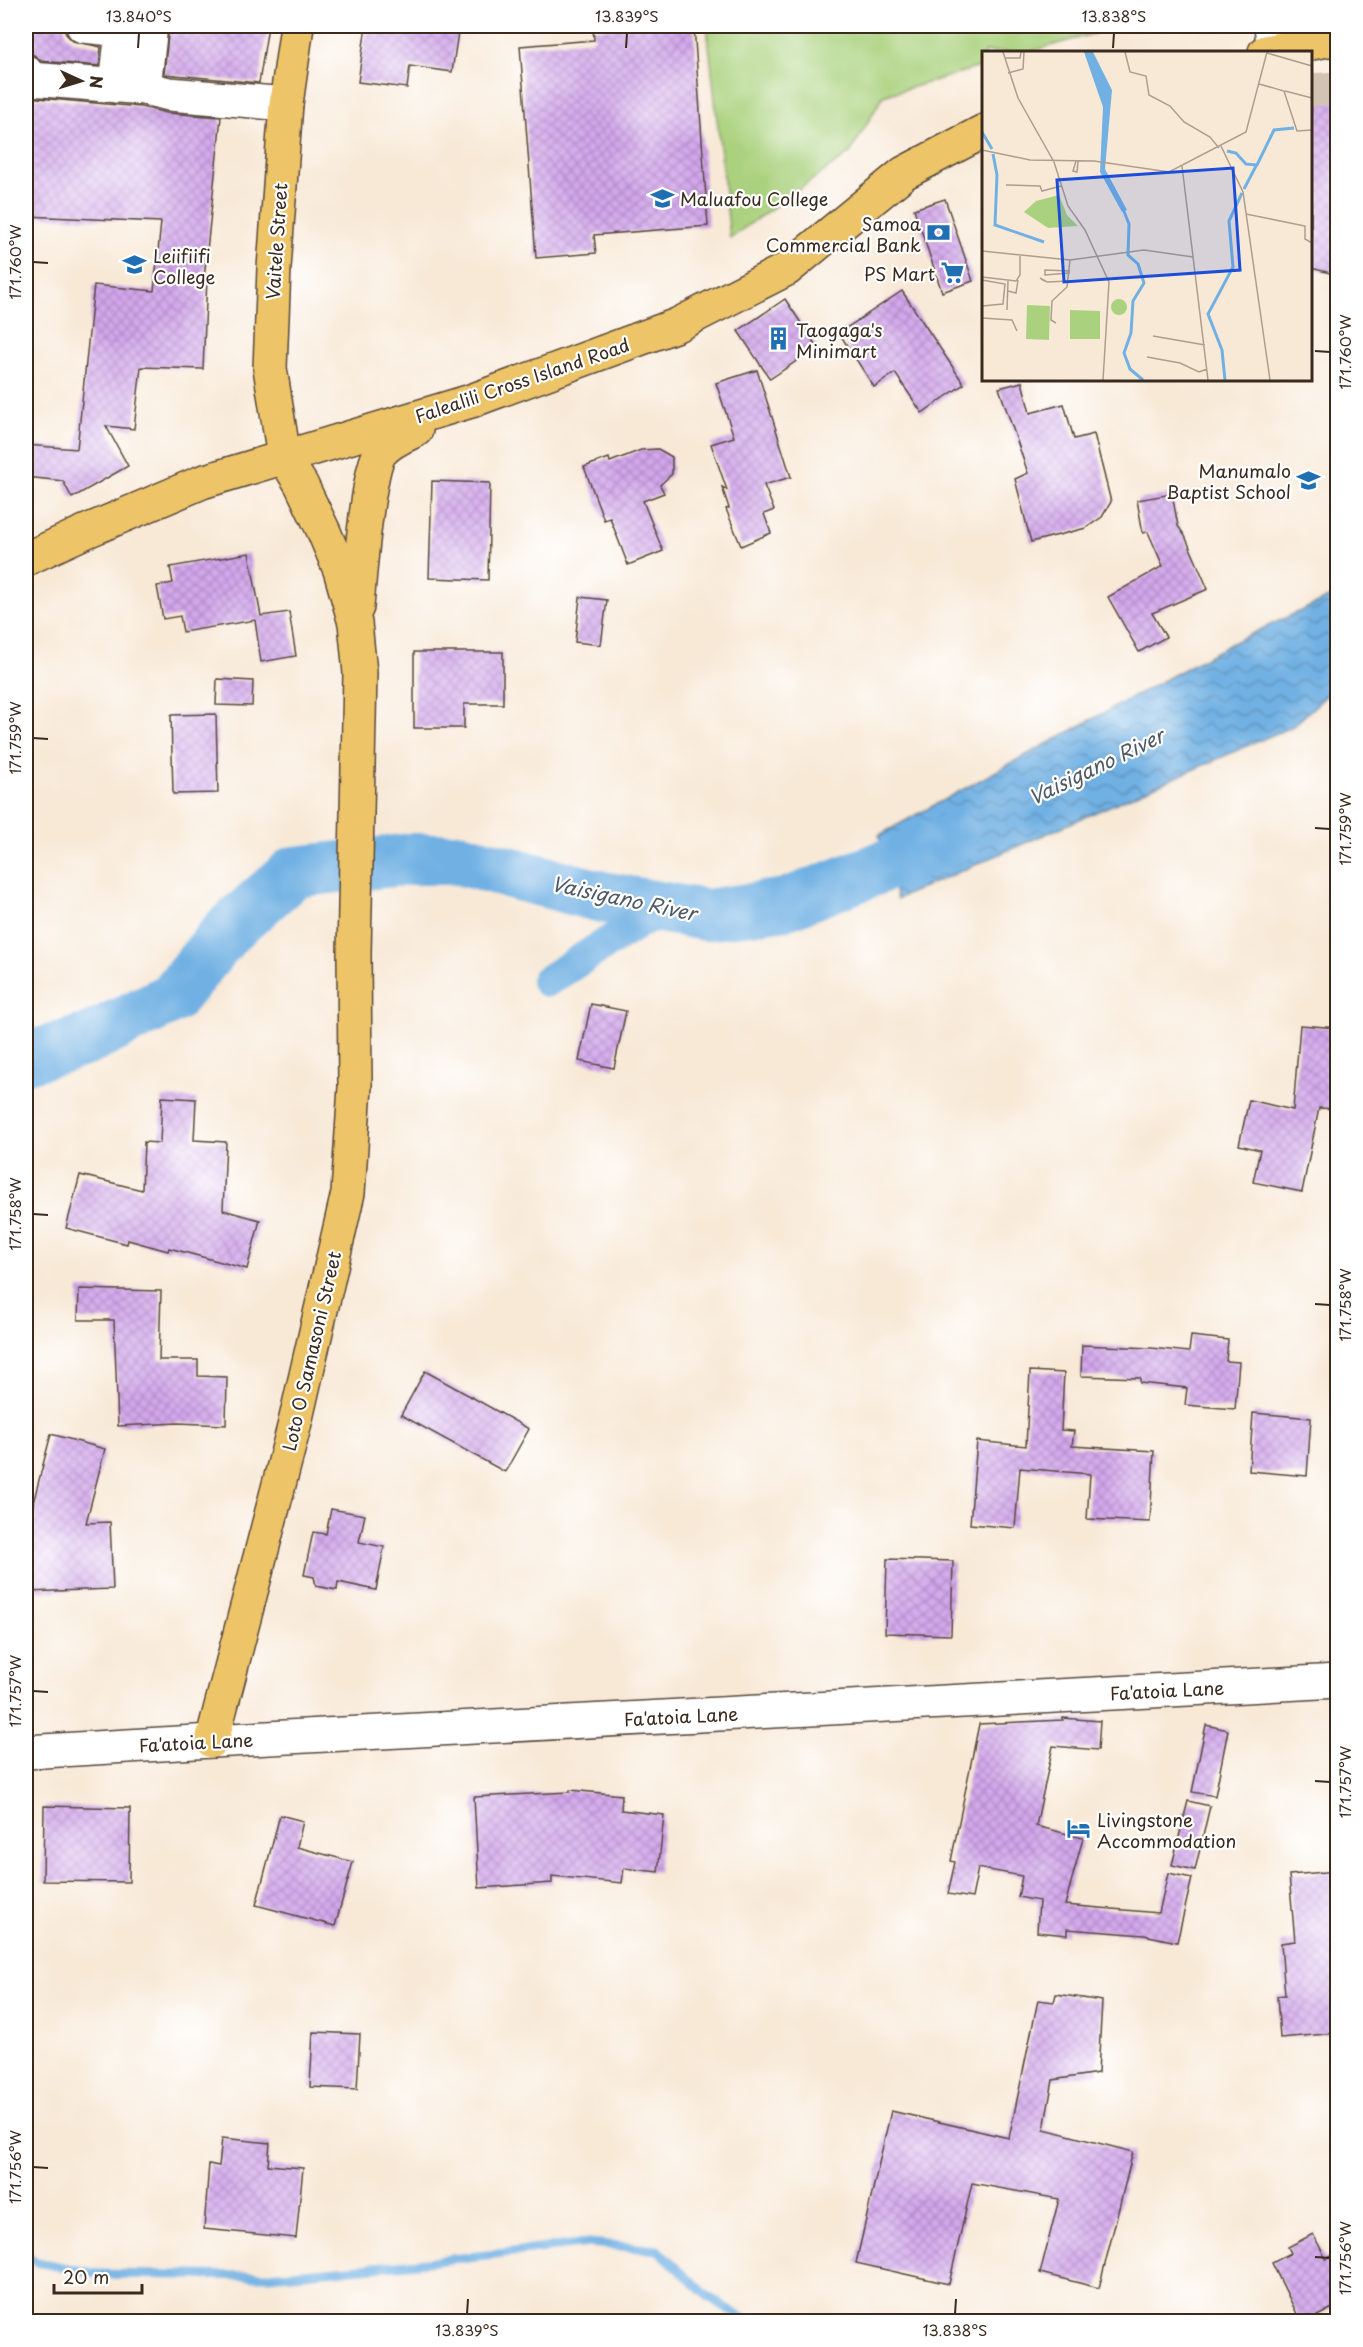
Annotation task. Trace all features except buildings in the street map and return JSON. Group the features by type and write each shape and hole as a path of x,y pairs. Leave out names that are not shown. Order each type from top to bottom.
{"main road":[{"name":"Vaitele Street","path":"285,457 270,368 269,346 286,104 297,26"},
{"path":"1270,43 1338,38"},
{"name":"Falealili Cross Island Road","path":"26,560 80,534 202,483 471,401 677,325 787,268 904,173 982,132"},
{"path":"355,623 370,489 379,453 398,438 471,401"},
{"path":"285,457 324,532 340,570 355,623"},
{"name":"Loto O Samasoni Street","path":"212,1741 294,1427 348,1193 356,1087 354,954 360,673 355,623"}],"street":[{"path":"83,26 122,30 130,87"},
{"path":"130,87 151,26"},
{"path":"27,78 286,104"},
{"name":"Fa'atoia Lane","path":"26,1752 1338,1681"}],"green space":[{"path":"707,26 1120,26 1032,51 982,51 982,66 883,96 850,153 730,238"}],"water":[{"path":"1337,594 1337,686 1293,726 897,899 879,835 1236,641"}],"waterway":[{"name":"Vaisigano River","path":"26,1058 89,1039 172,998 227,931 294,872 412,859 459,859 602,897 705,915 786,904 934,847 954,837"},
{"path":"547,981 662,908"},
{"path":"26,2255 37,2262 97,2274 268,2276 409,2264 589,2243 658,2250 709,2297 749,2322"}],"tunnel":[{"path":"1312,90 1338,88"}],"place":[{"name":"Maluafou College","path":"662,198"},
{"name":"Samoa Commercial Bank","path":"939,233"},
{"name":"Leiifiifi College","path":"135,265"},
{"name":"PS Mart","path":"953,273"},
{"name":"Taogaga's Minimart","path":"778,339"},
{"name":"Manumalo Baptist School","path":"1309,480"},
{"name":"Livingstone Accommodation","path":"1079,1829"}]}
